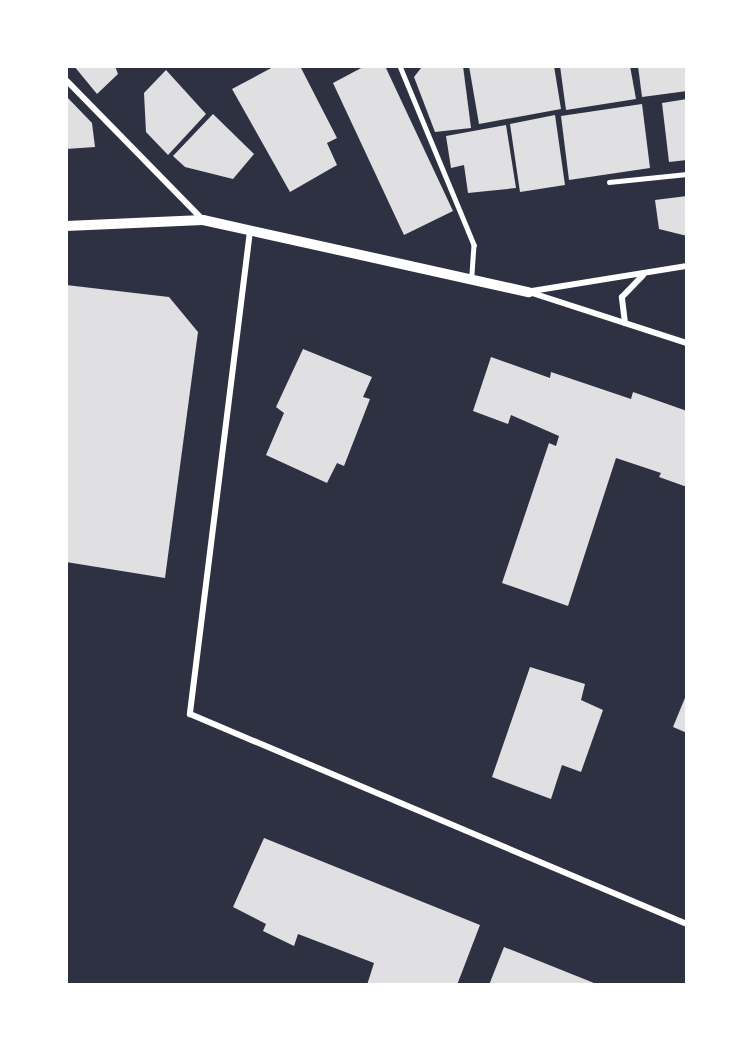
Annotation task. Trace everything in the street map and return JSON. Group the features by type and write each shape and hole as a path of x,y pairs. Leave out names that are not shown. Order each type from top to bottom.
{"street":[{"path":"66,80 204,220"},
{"path":"66,226 204,220 472,277 529,292 687,343"},
{"path":"250,231 190,714 687,924"},
{"path":"529,292 687,266"},
{"path":"625,323 622,297 631,283 645,273"}],"lane":[{"path":"399,66 474,245 472,277"},
{"path":"609,182 687,174"}],"building":[{"path":"74,66 115,66 118,74 97,94"},
{"path":"275,66 300,66 337,138 327,143 337,165 290,192 232,89"},
{"path":"365,66 385,66 453,211 404,235 333,83"},
{"path":"463,66 471,128 435,132 414,77 421,68"},
{"path":"469,66 554,66 561,109 479,124"},
{"path":"560,66 630,66 636,99 566,110"},
{"path":"638,66 687,66 687,91 642,97"},
{"path":"166,70 206,114 168,155 146,132 144,93"},
{"path":"66,96 92,123 95,147 66,149"},
{"path":"687,99 687,160 669,162 662,103"},
{"path":"642,104 650,168 569,180 561,116"},
{"path":"213,114 254,154 233,179 185,167 173,156"},
{"path":"555,115 565,185 520,192 510,124"},
{"path":"506,125 516,188 468,193 464,165 451,168 446,136"},
{"path":"687,196 687,236 659,229 655,200"},
{"path":"66,285 169,297 198,332 165,578 66,562"},
{"path":"303,349 372,377 363,397 370,399 344,466 337,463 327,483 266,455 284,413 276,407"},
{"path":"491,357 550,378 551,372 631,399 633,392 687,411 687,487 659,477 661,473 616,458 568,606 502,583 549,443 556,446 559,436 511,415 508,424 473,411"},
{"path":"530,667 585,684 581,700 603,710 581,772 562,765 551,799 492,777"},
{"path":"687,693 687,733 673,727"},
{"path":"264,838 480,925 457,985 367,985 374,963 298,934 294,946 263,931 266,924 233,907"},
{"path":"504,947 599,985 489,985"}]}
